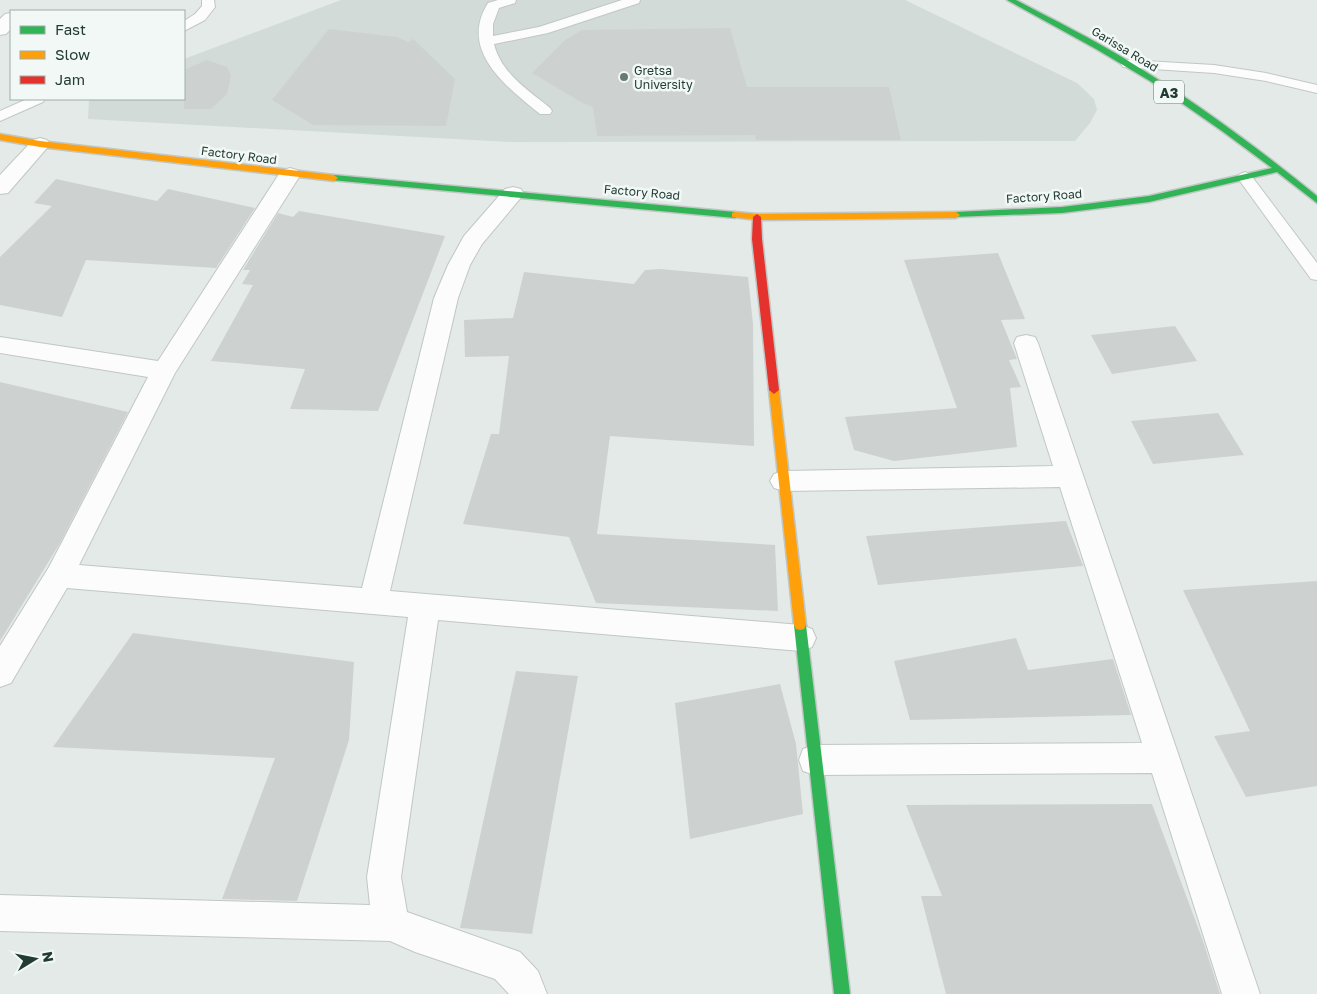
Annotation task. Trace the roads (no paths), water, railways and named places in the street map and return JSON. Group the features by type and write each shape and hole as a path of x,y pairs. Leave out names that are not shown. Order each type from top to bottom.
{"main road":[{"name":"Garissa Road","path":"1011,0 1128,64 1280,169 1317,200"},
{"name":"Factory Road","path":"0,137 40,144 290,174 757,217 980,215 1062,210 1149,199 1280,169"},
{"path":"757,217 757,239 842,994"}],"street":[{"path":"0,30 10,19"},
{"path":"0,188 40,144"},
{"path":"0,673 59,575 164,371 290,174"},
{"path":"373,602 446,298 459,265 472,241 513,194"},
{"path":"1026,343 1241,994"},
{"path":"0,346 164,371"},
{"path":"784,481 1070,476"},
{"path":"59,575 801,638"},
{"path":"391,923 384,877 424,606"},
{"path":"815,760 1163,758"},
{"path":"0,913 391,923 415,934 507,966 525,984 528,994"}],"lane":[{"path":"185,26 209,7 208,0"},
{"path":"510,0 493,6 485,22 488,54 505,78 545,111"},
{"path":"487,41 507,39 571,22 634,0"},
{"path":"1128,64 1214,69 1266,77 1317,89"},
{"path":"0,117 36,100"},
{"path":"1245,177 1317,275"}],"place":[{"name":"Gretsa University","path":"624,77"}]}
